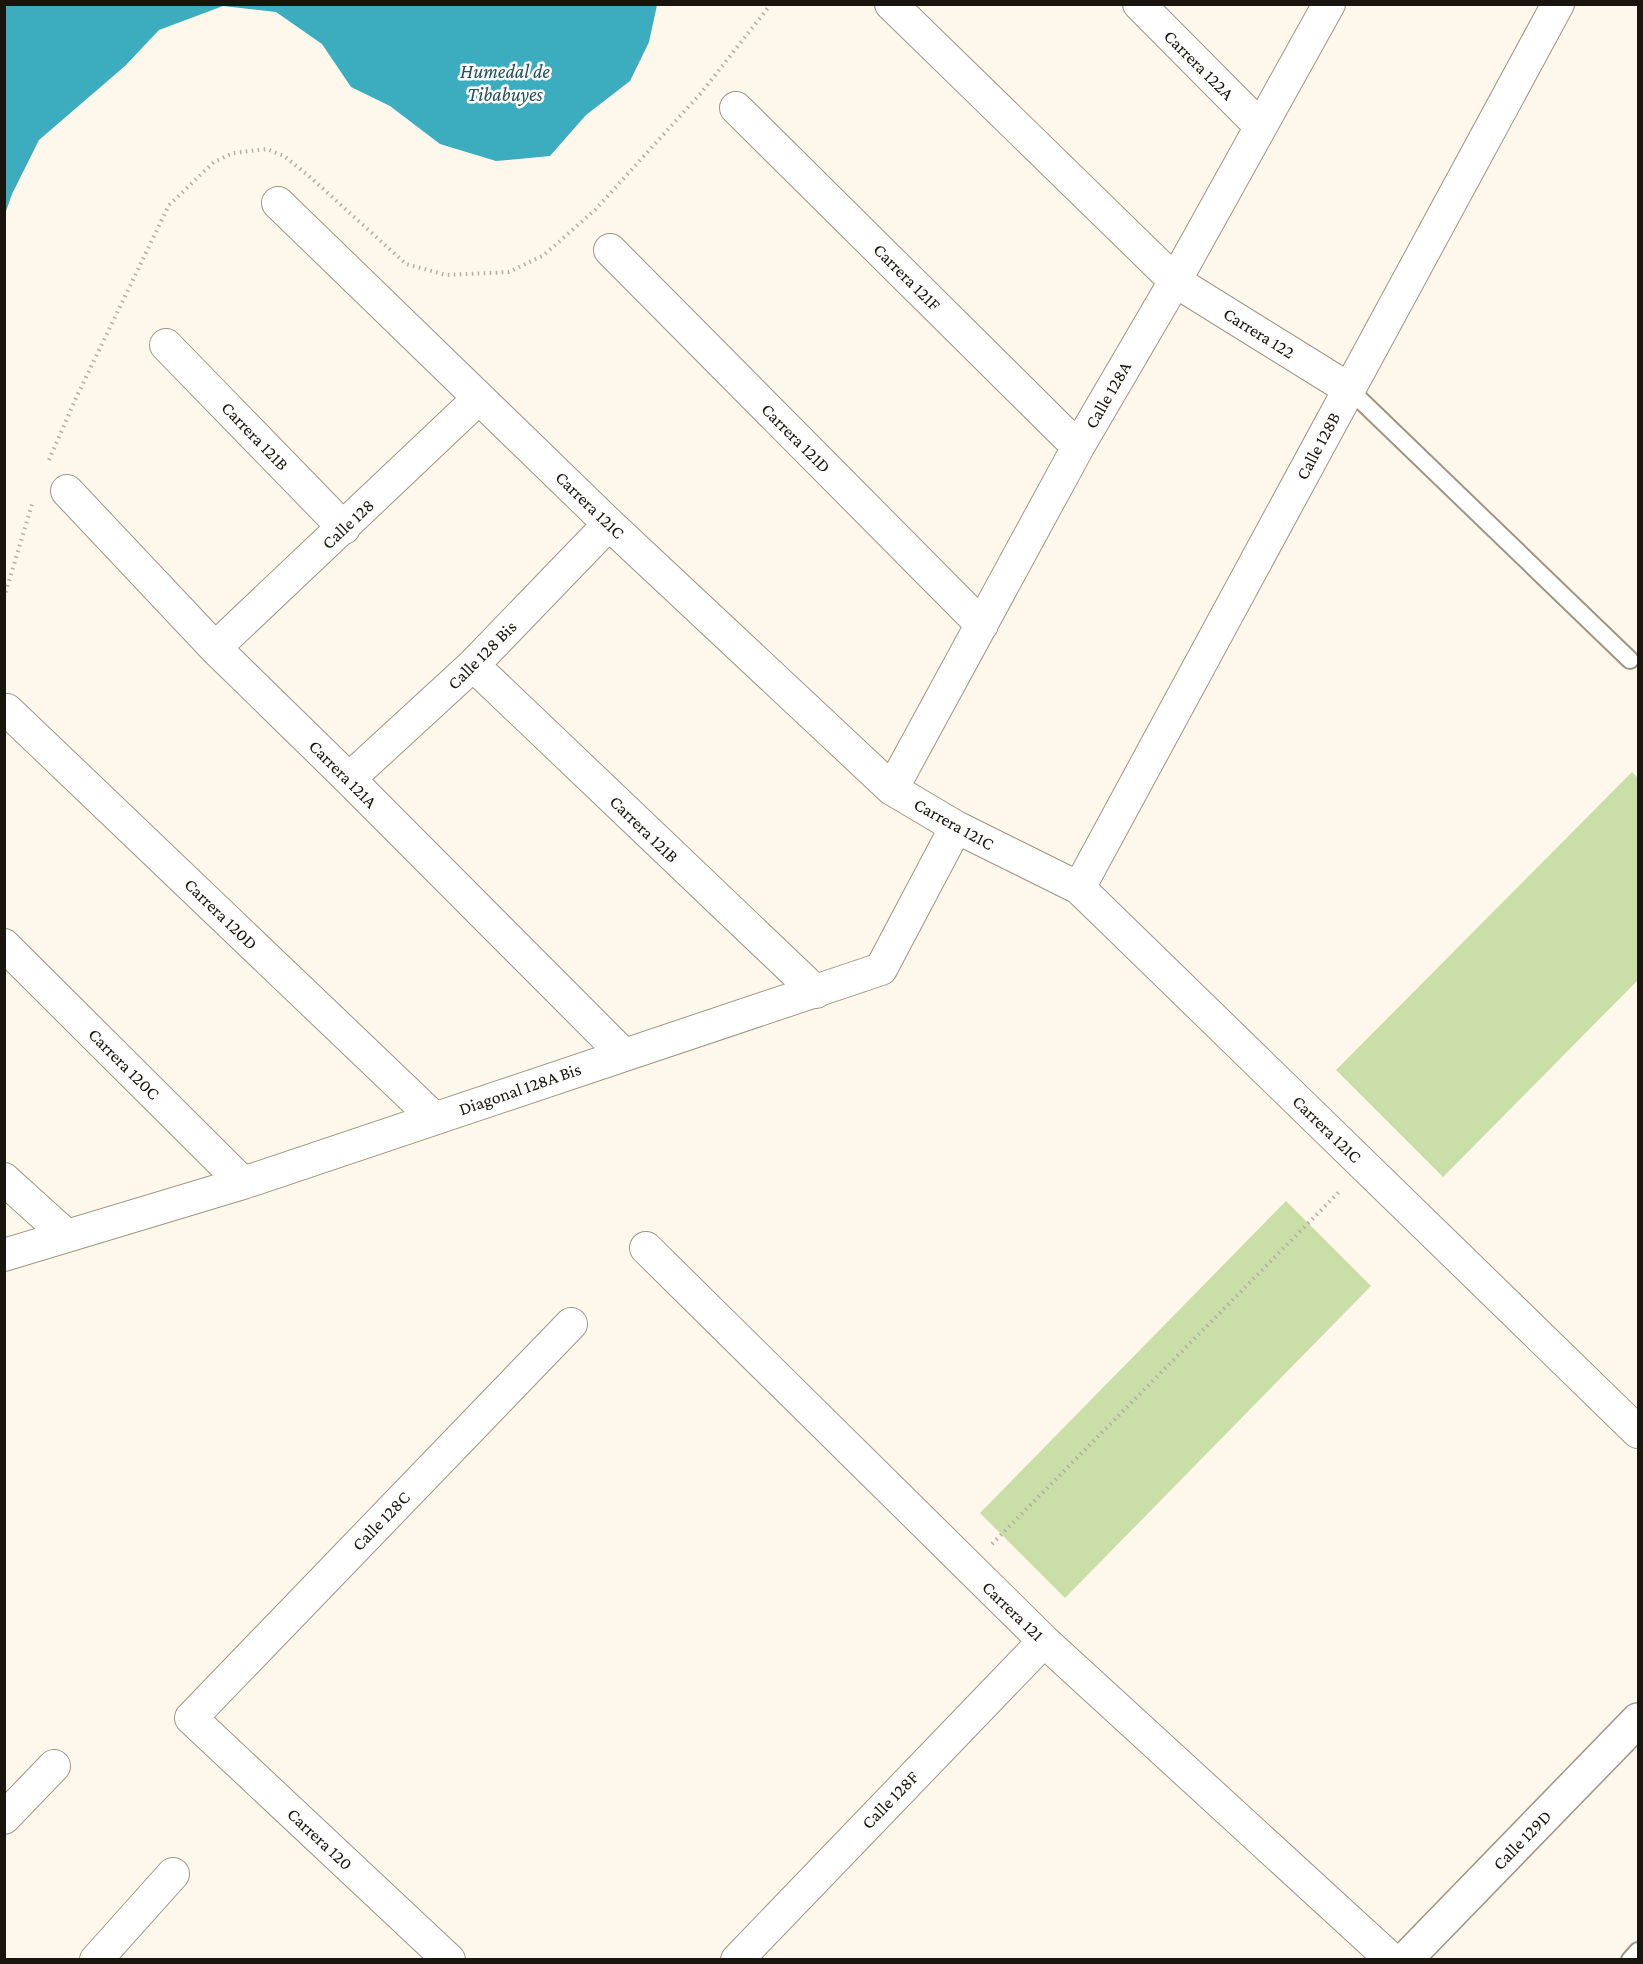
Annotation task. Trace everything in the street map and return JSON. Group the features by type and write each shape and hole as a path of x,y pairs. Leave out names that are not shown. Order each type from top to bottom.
{"street":[{"name":"Carrera 122","path":"891,4 1174,281 1349,389"},
{"name":"Carrera 122A","path":"1139,4 1260,126"},
{"name":"Calle 128A","path":"892,789 1078,447 1329,4"},
{"name":"Calle 128B","path":"1079,888 1558,4"},
{"name":"Carrera 121F","path":"736,108 1078,447"},
{"name":"Carrera 121C","path":"279,202 609,524 892,789 957,827 1079,888 1638,1432"},
{"name":"Carrera 121D","path":"610,250 982,625"},
{"name":"Carrera 121B","path":"166,345 344,528"},
{"name":"Calle 128","path":"215,648 479,398"},
{"name":"Carrera 121A","path":"67,490 215,648 623,1054"},
{"name":"Calle 128 Bis","path":"349,779 473,665 609,524"},
{"name":"Carrera 121B","path":"473,665 816,992"},
{"name":"Carrera 120D","path":"8,710 434,1118"},
{"name":"Diagonal 128A Bis","path":"4,1255 243,1183 881,969 957,827"},
{"name":"Carrera 120C","path":"4,945 243,1183"},
{"path":"4,1179 67,1236"},
{"name":"Carrera 121","path":"646,1248 1044,1641 1392,1959"},
{"name":"Calle 128C","path":"191,1718 571,1324"},
{"name":"Calle 128F","path":"737,1959 1044,1641"},
{"name":"Carrera 120","path":"191,1718 449,1959"},
{"name":"Calle 129D","path":"1405,1959 1638,1720"},
{"path":"4,1818 54,1766"},
{"path":"96,1959 173,1874"}],"lane":[{"name":"Carrera 122","path":"1349,389 1629,660"},
{"path":"1630,1959 1638,1951"}],"path":[{"path":"969,1568 1364,1166"}],"green space":[{"path":"1632,772 1638,778 1638,980 1443,1177 1336,1070"},
{"path":"1286,1201 1371,1286 1065,1598 980,1513"}],"water":[{"name":"Humedal de Tibabuyes","path":"5,4 657,5 649,42 630,81 586,115 550,156 496,161 440,144 390,106 351,87 322,44 276,12 223,6 159,30 125,66 39,140 12,194 5,214"}]}
